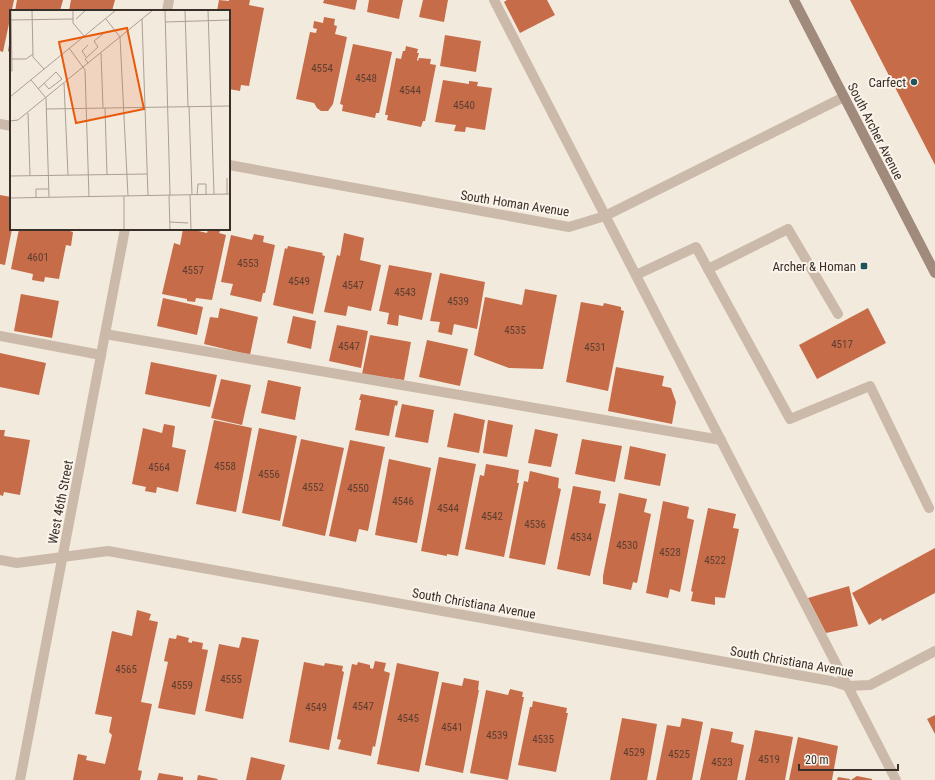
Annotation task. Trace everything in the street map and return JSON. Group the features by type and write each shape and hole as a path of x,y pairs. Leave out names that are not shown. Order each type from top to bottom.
{"main road":[{"name":"South Archer Avenue","path":"794,0 935,273"}],"street":[{"path":"167,10 169,0"},
{"path":"494,0 896,780"},
{"name":"South Homan Avenue","path":"230,166 569,227 605,216 844,96"},
{"path":"0,124 10,126"},
{"path":"708,269 788,229 838,314"},
{"name":"West 46th Street","path":"20,780 125,230"},
{"path":"636,275 696,248 790,419 870,386 929,508"},
{"path":"105,334 720,440"},
{"path":"0,336 101,354"},
{"name":"South Christiana Avenue","path":"0,560 17,563 108,551 707,658 831,681 847,686 870,685 935,651"}],"building":[{"path":"0,0 14,0 12,10 10,10 10,19 3,52 0,51"},
{"path":"17,0 63,0 60,10 15,10"},
{"path":"71,0 115,0 112,10 69,10"},
{"path":"219,0 250,0 249,5 264,8 249,86 241,85 240,91 230,89 230,10 217,10"},
{"path":"324,0 357,0 355,10 323,3"},
{"path":"369,0 403,0 399,19 367,12"},
{"path":"423,0 448,0 444,22 419,17"},
{"path":"507,0 547,0 555,15 520,33 504,2"},
{"name":"Carfect","path":"850,0 935,0 935,165"},
{"path":"324,17 335,19 334,25 337,26 335,34 347,37 333,104 328,111 321,111 314,103 296,99 310,32 316,33 317,29 313,28 314,21 323,23"},
{"path":"445,35 481,41 476,72 440,66"},
{"path":"10,39 10,52 8,51"},
{"path":"353,44 392,52 379,113 376,113 375,118 342,111 343,105 340,104"},
{"path":"406,46 418,49 418,61 419,58 431,59 430,64 436,65 425,121 423,121 421,127 387,120 388,115 385,115 396,58 401,59"},
{"path":"443,80 469,84 469,81 478,82 477,86 492,88 485,130 466,127 465,132 454,131 456,125 435,122"},
{"path":"0,195 10,197 10,230 12,230 5,265 0,264"},
{"path":"19,230 70,230 73,232 71,246 66,245 59,279 45,277 44,282 32,280 33,274 11,269"},
{"path":"183,230 194,230 207,233 208,230 214,230 220,231 219,233 226,235 212,300 196,298 195,302 162,294 174,243 180,245"},
{"path":"344,233 364,238 360,260 381,265 371,311 348,306 346,316 324,312 337,255 340,256"},
{"path":"254,234 264,236 263,242 275,245 265,293 263,293 261,302 230,295 233,284 221,282 231,235 252,240"},
{"path":"288,246 323,253 322,255 325,256 313,314 273,305 285,248 287,249"},
{"path":"389,265 432,273 422,320 399,315 398,326 387,324 389,313 379,311"},
{"path":"440,273 485,282 477,329 454,324 452,335 438,332 440,322 430,321"},
{"path":"525,289 557,295 543,369 509,368 474,355 485,297 522,305"},
{"path":"21,294 59,301 52,338 14,331"},
{"path":"163,298 203,307 197,335 157,326"},
{"path":"581,302 603,306 604,303 621,307 621,310 624,311 608,391 566,382"},
{"path":"220,308 258,317 250,355 204,344 210,317 218,318"},
{"path":"868,308 886,343 817,379 799,345"},
{"path":"293,316 316,321 311,349 287,343"},
{"path":"337,325 368,331 361,368 329,361"},
{"path":"370,335 411,342 404,380 362,374"},
{"path":"427,340 468,349 460,386 419,377"},
{"path":"0,353 46,363 39,395 0,387"},
{"path":"151,362 217,375 210,407 145,394"},
{"path":"616,367 664,376 662,386 671,388 676,402 672,424 608,411"},
{"path":"221,379 251,385 242,425 211,418"},
{"path":"268,380 301,387 295,420 261,413"},
{"path":"361,394 398,401 397,406 395,405 389,436 355,430"},
{"path":"402,404 434,410 428,443 395,437"},
{"path":"454,413 485,420 479,453 447,447"},
{"path":"214,420 252,428 236,512 196,504"},
{"path":"488,420 513,425 507,457 483,453"},
{"path":"164,424 175,426 172,447 186,450 178,492 157,487 156,493 145,491 146,487 132,484 143,428 162,433"},
{"path":"259,428 297,436 280,521 242,513"},
{"path":"535,429 558,434 551,467 528,463"},
{"path":"0,430 5,430 4,436 30,440 20,495 4,492 3,496 0,495"},
{"path":"301,439 344,448 325,536 282,526"},
{"path":"582,439 622,446 615,482 575,474"},
{"path":"350,440 385,447 368,531 359,529 356,542 329,536"},
{"path":"630,446 666,454 660,486 624,479"},
{"path":"439,457 476,464 458,556 447,554 447,556 421,551"},
{"path":"389,459 431,468 417,543 375,535"},
{"path":"486,464 519,470 517,483 519,483 504,557 465,549 480,475 484,476"},
{"path":"530,471 559,478 558,488 561,489 545,565 509,558 524,481 528,482"},
{"path":"573,486 601,491 599,503 606,504 590,576 557,569"},
{"path":"619,493 647,499 644,512 651,514 637,583 633,582 631,590 603,584 603,576"},
{"path":"663,501 689,507 687,518 694,520 680,592 670,589 668,598 646,593"},
{"path":"708,508 736,514 733,528 739,529 725,598 715,597 715,605 691,601 693,592 691,591"},
{"path":"935,548 935,593 882,621 881,618 869,625 852,593"},
{"path":"849,586 858,626 826,633 808,598"},
{"path":"137,610 151,614 149,620 158,622 141,702 152,704 138,770 142,771 140,780 73,780 78,754 87,756 86,760 105,764 112,735 109,732 112,717 95,714 112,631 132,636"},
{"path":"177,635 189,638 188,642 192,643 192,641 203,643 202,649 208,650 195,715 158,708 168,662 164,661 169,638 176,639"},
{"path":"242,637 259,640 243,719 205,711 219,644 239,648"},
{"path":"375,661 386,663 384,671 390,673 375,747 373,746 371,756 338,749 341,740 337,739 352,664 357,665 358,662 370,665 370,668 373,669"},
{"path":"304,662 324,666 325,663 343,666 342,671 344,672 329,750 289,742"},
{"path":"397,663 439,672 419,772 377,764"},
{"path":"464,678 479,681 479,690 463,773 425,765 442,682 462,686"},
{"path":"510,689 523,692 522,697 524,697 508,780 470,773 486,690 508,695"},
{"path":"533,701 567,708 566,713 568,713 556,772 518,765 530,707 532,707"},
{"path":"935,715 935,734 927,719"},
{"path":"622,718 657,724 647,780 610,780"},
{"path":"682,718 703,722 692,780 656,780 667,725 680,727"},
{"path":"711,728 733,732 731,742 744,745 737,780 700,780"},
{"path":"755,730 793,737 785,780 745,780"},
{"path":"798,737 838,746 832,780 789,780"},
{"path":"251,757 285,765 281,780 246,780"},
{"path":"159,773 183,777 183,780 157,780"},
{"path":"198,775 218,779 197,780"},
{"path":"857,776 872,779 872,780 851,780"},
{"path":"838,777 850,779 850,780 837,780"}],"place":[{"name":"Carfect","path":"914,82"},
{"name":"Archer & Homan","path":"864,266"}]}
